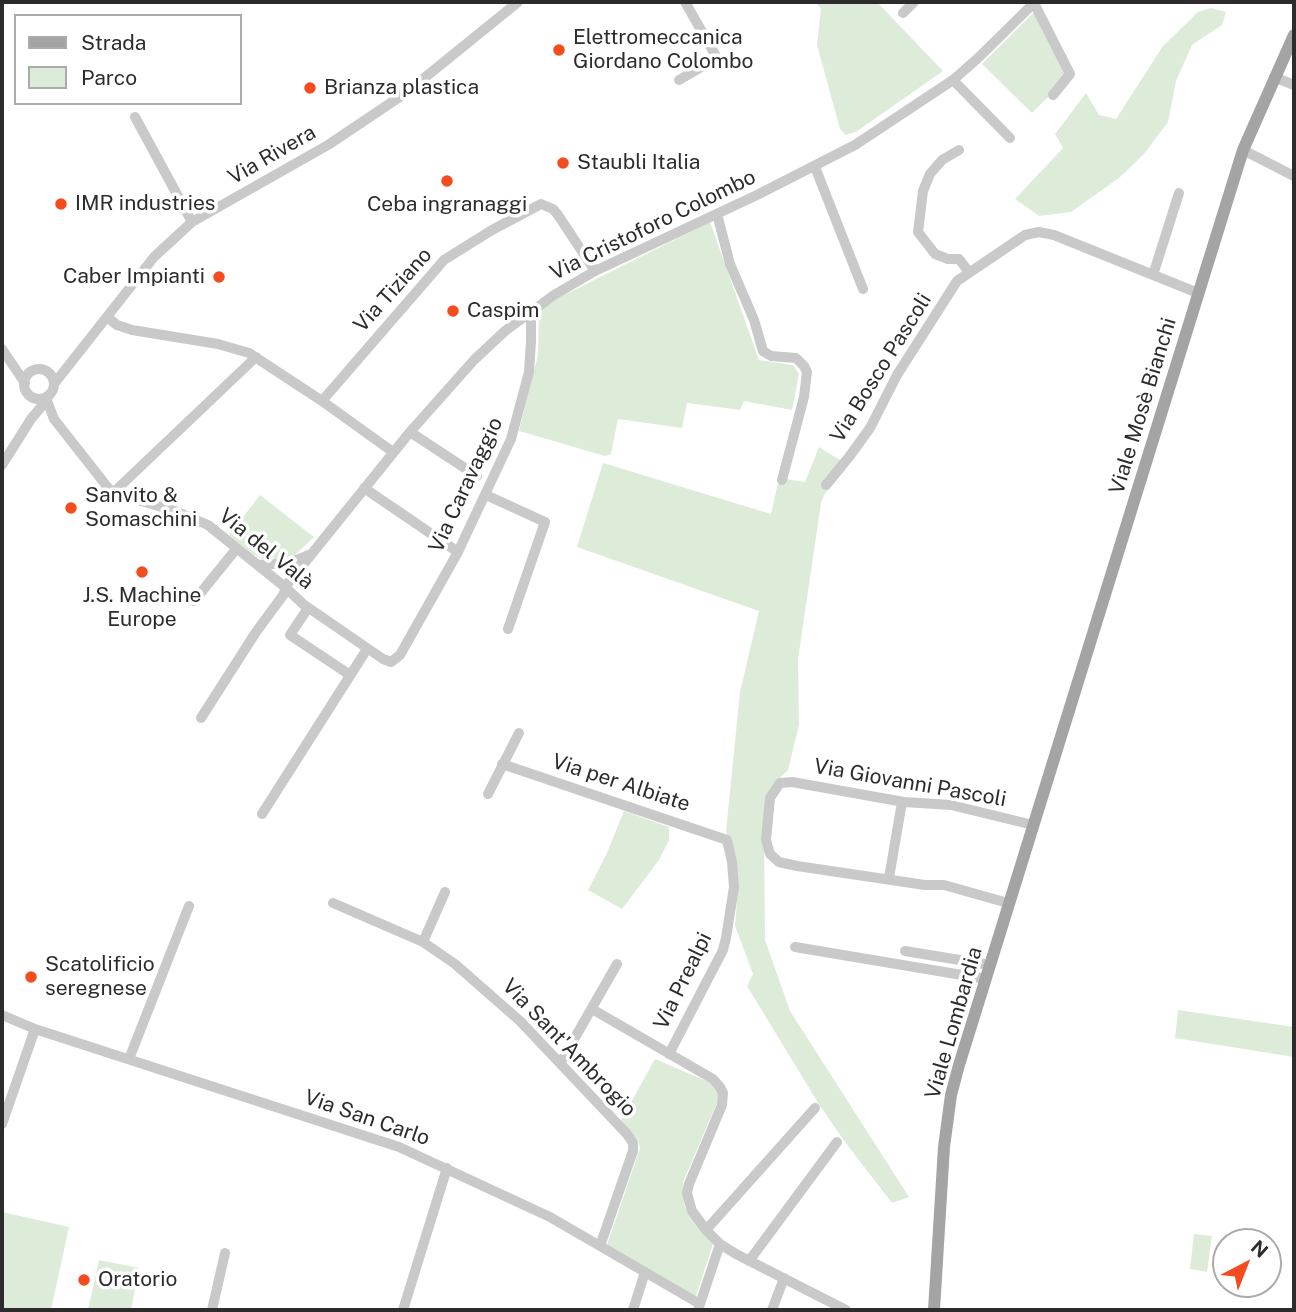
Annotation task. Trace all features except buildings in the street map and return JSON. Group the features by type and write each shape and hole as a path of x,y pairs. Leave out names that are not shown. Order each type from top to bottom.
{"main road":[{"name":"Viale Mosè Bianchi","path":"1043,794 1243,150 1294,34"},
{"name":"Viale Lombardia","path":"934,1310 948,1110 961,1059 1043,794"}],"street":[{"name":"Via Rivera","path":"54,384 153,257 192,222 328,145 407,92 518,2"},
{"path":"679,80 717,58 685,2"},
{"path":"904,13 914,2"},
{"path":"1034,3 1070,74 1053,95"},
{"name":"Via Cristoforo Colombo","path":"285,587 393,452 474,359 531,311 595,271 815,167 865,139 953,80 1034,3"},
{"path":"1274,77 1294,85"},
{"path":"953,80 1010,138"},
{"path":"135,117 192,222"},
{"path":"959,150 942,160 930,174 923,191 918,232 935,254 948,259 959,259 969,272"},
{"path":"1243,150 1294,176"},
{"path":"815,167 863,289"},
{"path":"1153,275 1179,193"},
{"name":"Via Tiziano","path":"321,401 444,260 541,204 553,209 558,215 595,271"},
{"path":"717,214 730,264 754,320 763,351 771,356 791,356 804,366 807,379 782,480"},
{"name":"Via Bosco Pascoli","path":"826,485 870,428 897,375 957,281 1025,235 1039,232 1054,235 1198,293"},
{"name":"Via Caravaggio","path":"393,662 400,655 458,552 511,439 523,398 531,355 531,311"},
{"path":"107,317 117,325 132,330 227,345 256,358 393,452"},
{"path":"2,349 25,383 30,396 32,417"},
{"path":"114,492 256,358"},
{"path":"2,465 45,398 52,392 54,384 52,376 9,360"},
{"path":"25,383 28,375 69,365"},
{"path":"30,396 45,398"},
{"name":"Via del Valà","path":"45,398 54,419 114,492 200,521 217,531 308,608 387,662 393,662"},
{"path":"32,417 45,413 54,419"},
{"path":"410,432 477,476"},
{"path":"364,488 458,552"},
{"path":"486,495 545,522 508,629"},
{"path":"194,601 237,548"},
{"path":"258,565 289,563 313,553"},
{"path":"201,718 284,594 285,587"},
{"path":"308,608 289,635 350,675"},
{"path":"262,814 367,649"},
{"path":"488,794 519,733"},
{"name":"Via per Albiate","path":"502,764 727,841"},
{"name":"Via Giovanni Pascoli","path":"888,878 779,862 770,854 766,840 770,798 780,783 792,782 902,802 951,805 1033,825"},
{"path":"902,802 888,878 925,885 944,885 1008,904"},
{"name":"Via Prealpi","path":"669,1054 723,950 734,887 727,841"},
{"path":"333,904 423,942 445,892"},
{"path":"129,1059 189,906"},
{"name":"Via Sant'Ambrogio","path":"423,942 483,988 561,1062 633,1143 633,1151 600,1246"},
{"path":"795,947 986,979"},
{"path":"905,951 990,965"},
{"path":"561,1062 617,964"},
{"path":"592,1009 713,1079 720,1087 723,1093 722,1105 687,1193 692,1211 706,1230 720,1244 833,1307 846,1310"},
{"name":"Via San Carlo","path":"2,1015 35,1029 398,1147 550,1217 699,1307"},
{"path":"2,1124 35,1029"},
{"path":"706,1230 815,1108"},
{"path":"750,1261 837,1142"},
{"path":"403,1310 447,1168"},
{"path":"699,1307 720,1244"},
{"path":"212,1310 225,1253"},
{"path":"633,1310 645,1272"},
{"path":"772,1310 784,1278"}],"green space":[{"path":"815,2 877,2 943,71 856,132 846,135 840,129 817,45 821,8"},
{"path":"1211,8 1226,12 1222,25 1192,45 1176,81 1168,122 1144,154 1119,178 1071,212 1039,216 1015,199 1063,148 1055,134 1086,93 1099,115 1116,119 1163,46 1198,12"},
{"path":"1034,12 1068,77 1032,113 982,64"},
{"path":"710,222 759,360 793,365 799,374 792,410 744,401 740,410 687,403 682,428 618,419 611,454 605,456 519,431 538,355 539,311 552,301"},
{"path":"819,447 848,465 824,495 821,503 798,659 799,725 788,770 774,784 768,795 764,825 765,940 790,1011 909,1197 892,1203 820,1106 747,986 753,974 735,926 738,887 726,831 740,692 759,611 577,547 603,463 771,514 779,478 805,482"},
{"path":"260,495 314,537 294,556 285,559 263,559 252,554 229,535"},
{"path":"624,811 669,827 669,840 659,860 622,909 588,890"},
{"path":"1178,1010 1294,1027 1294,1057 1175,1038"},
{"path":"655,1059 716,1085 720,1096 683,1182 685,1207 713,1244 696,1296 607,1245 640,1148 638,1141 621,1120"},
{"path":"2,1212 69,1227 51,1310 2,1310"},
{"path":"1194,1234 1212,1236 1207,1272 1190,1269"},
{"path":"99,1260 139,1268 131,1310 88,1310"}],"place":[{"name":"Elettromeccanica Giordano Colombo","path":"559,50"},
{"name":"Brianza plastica","path":"310,88"},
{"name":"Staubli Italia","path":"563,163"},
{"name":"Ceba ingranaggi","path":"447,181"},
{"name":"IMR industries","path":"61,204"},
{"name":"Caber Impianti","path":"219,277"},
{"name":"Caspim","path":"453,311"},
{"name":"Sanvito & Somaschini","path":"71,508"},
{"name":"J.S. Machine Europe","path":"142,572"},
{"name":"Scatolificio seregnese","path":"31,977"},
{"name":"Oratorio","path":"84,1280"}]}
